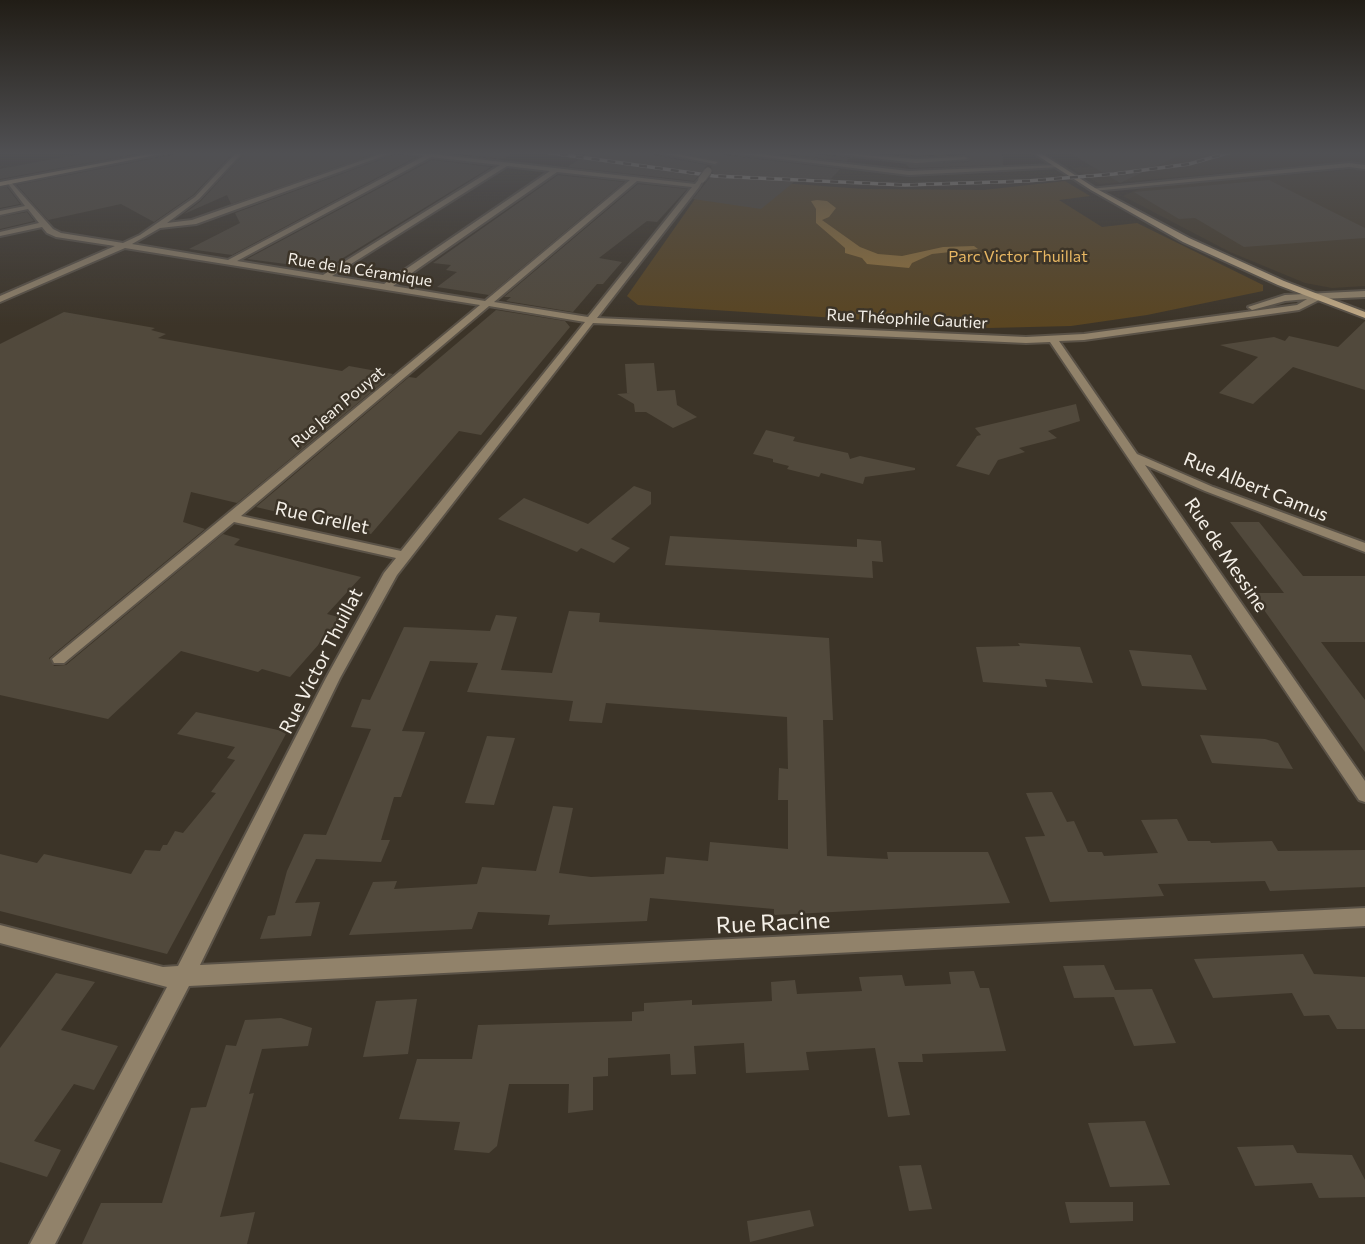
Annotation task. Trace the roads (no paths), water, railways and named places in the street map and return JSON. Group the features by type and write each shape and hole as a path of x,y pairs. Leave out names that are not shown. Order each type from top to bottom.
{"street":[{"path":"0,234 44,224 32,210"},
{"path":"0,299 124,246 160,226 181,210"},
{"path":"160,226 193,222 227,210"},
{"path":"228,263 327,210"},
{"path":"323,278 432,210"},
{"path":"384,288 497,210"},
{"name":"Rue Jean Pouyat","path":"59,659 232,518 599,210"},
{"name":"Rue Victor Thuillat","path":"43,1244 287,775 333,678 403,556 677,210"},
{"path":"1133,210 1220,256 1317,298 1365,315"},
{"name":"Rue de la Céramique","path":"44,224 59,235 591,320"},
{"name":"Rue Théophile Gautier","path":"591,320 1026,340 1084,337 1304,306 1317,298 1365,294"},
{"name":"Rue de Messine","path":"1053,339 1136,456 1365,795"},
{"name":"Rue Albert Camus","path":"1136,456 1209,489 1365,548"},
{"name":"Rue Grellet","path":"232,518 403,556"},
{"name":"Rue Racine","path":"0,934 163,977 1365,918"}],"park label":[{"name":"Parc Victor Thuillat","path":"1018,257"}]}
